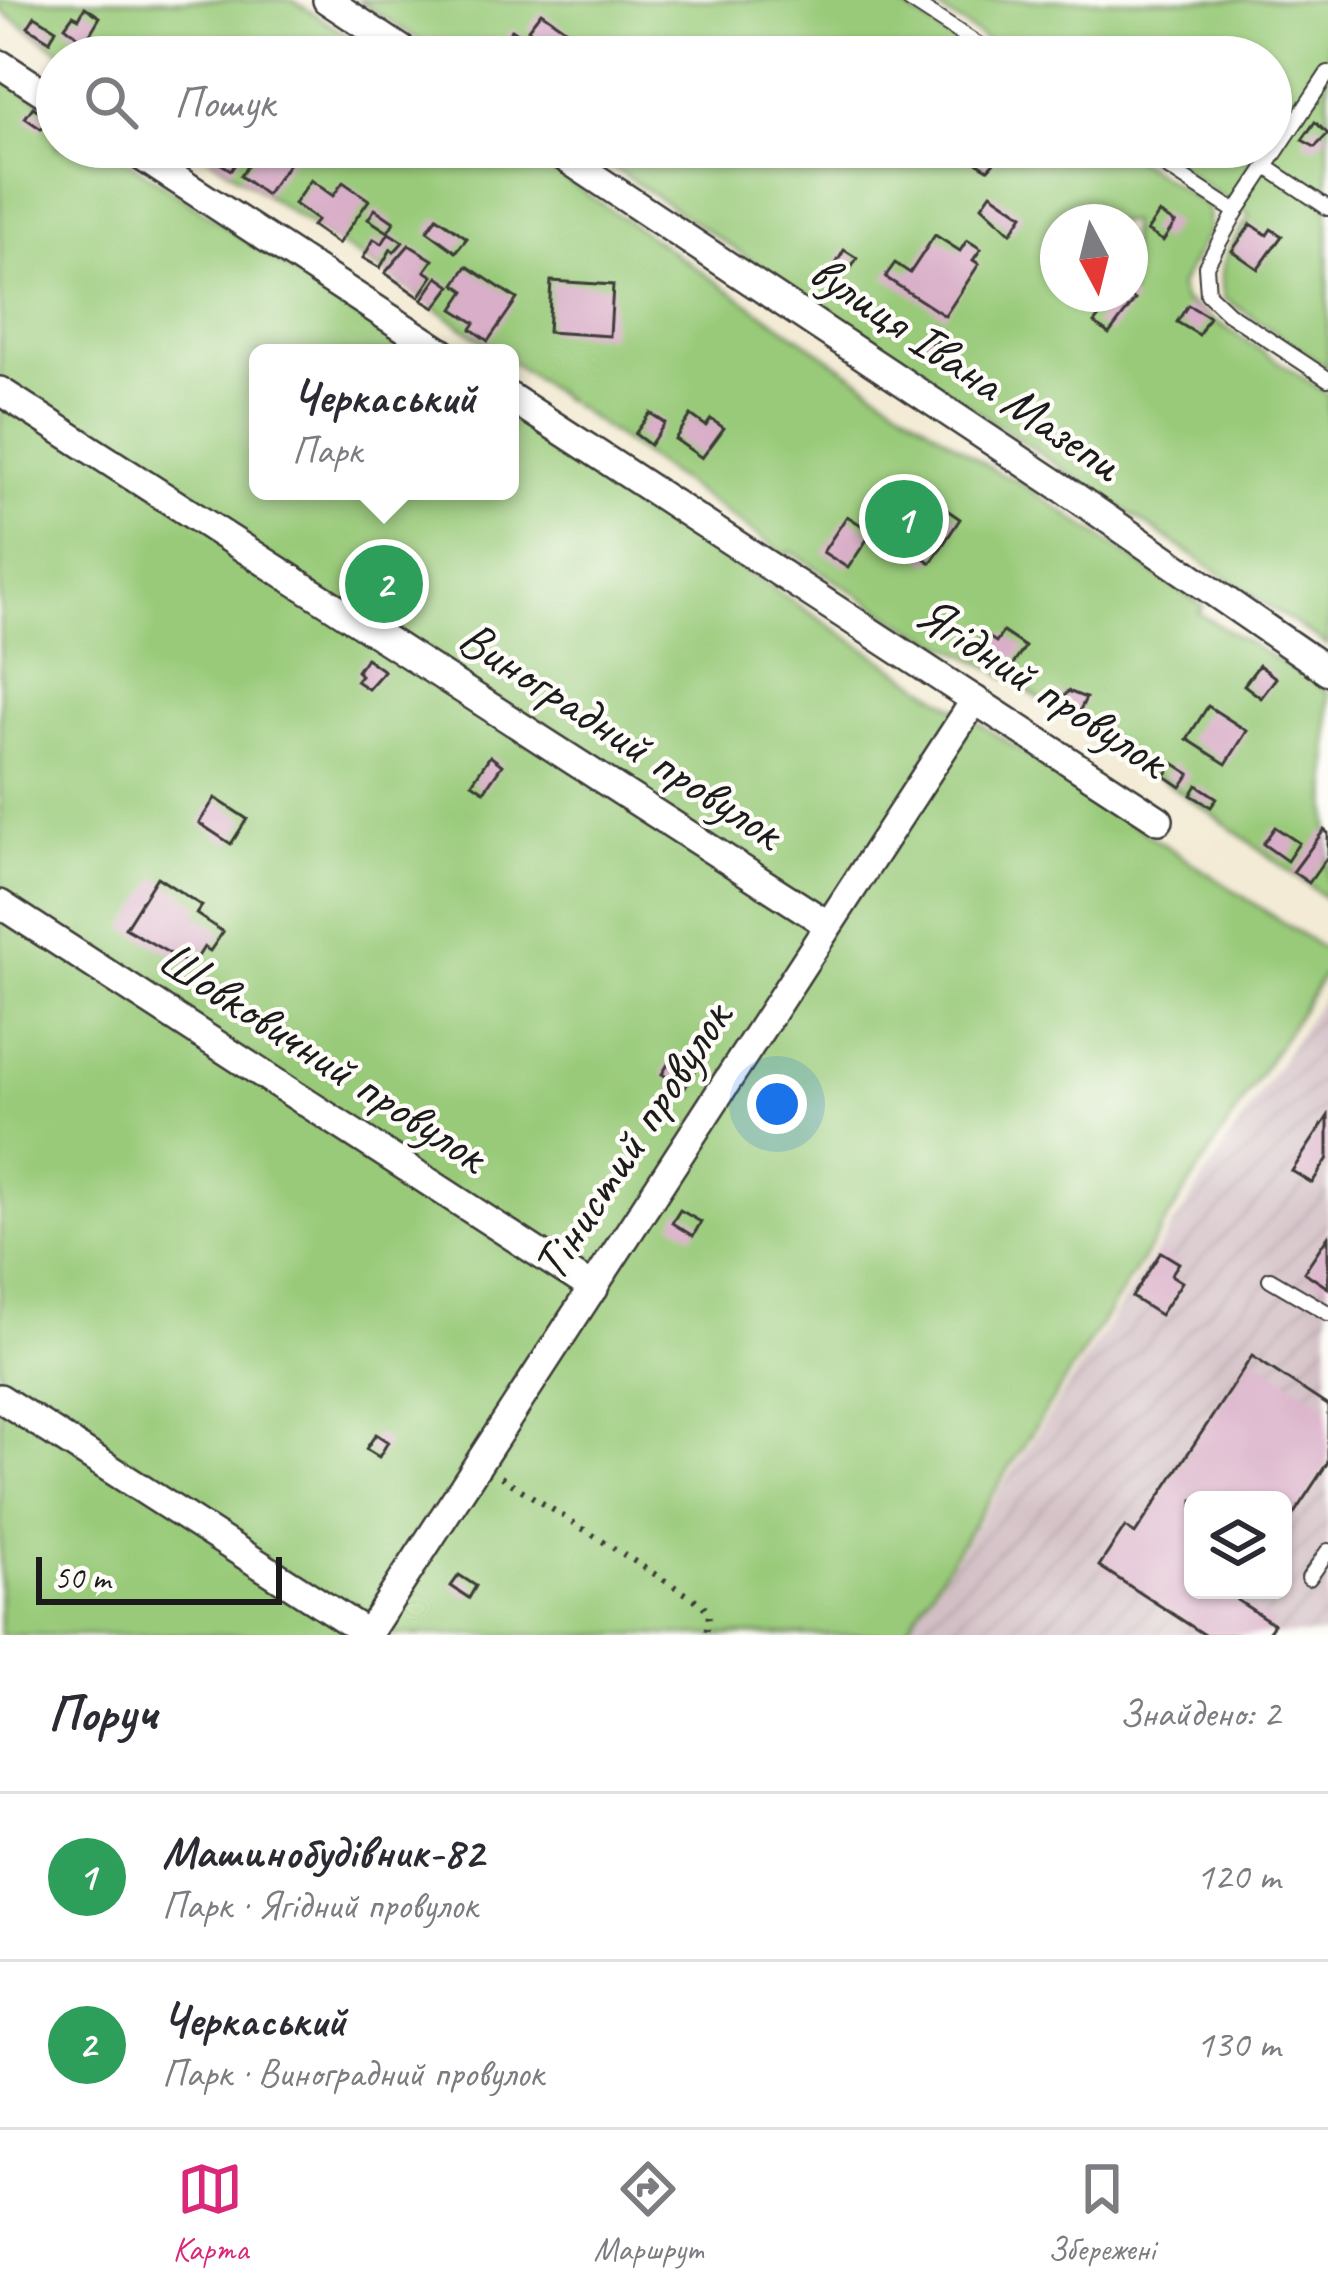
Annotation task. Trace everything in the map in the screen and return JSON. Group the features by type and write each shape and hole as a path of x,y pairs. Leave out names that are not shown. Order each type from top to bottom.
{"street":[{"path":"327,0 381,36"},
{"path":"0,64 36,87"},
{"path":"159,168 429,344"},
{"name":"вулиця Івана Мазепи","path":"581,168 1328,670"},
{"name":"Виноградний провулок","path":"0,391 827,924"},
{"name":"Ягідний провулок","path":"519,403 1159,820"},
{"name":"Тінистий провулок","path":"368,1635 975,700"},
{"name":"Шовковичний провулок","path":"0,904 594,1289"},
{"path":"0,1398 368,1635"}],"lane":[{"path":"909,0 965,36"},
{"path":"1292,130 1328,73"},
{"path":"1168,168 1236,212"},
{"path":"1328,208 1268,168 1206,266 1208,294 1228,314 1328,379"},
{"path":"1270,1279 1328,1313"},
{"path":"1309,1578 1328,1551"}],"path":[{"path":"470,1479 492,1472 702,1604 709,1614 706,1635"}],"shaded area":[{"path":"1328,989 1328,1635 905,1635"}],"green space":[{"path":"0,0 292,0 349,36 38,36 0,10"},
{"path":"358,0 893,0 948,36 413,36"},
{"path":"925,0 1328,0 1328,368 1224,298 1223,264 1250,216 1180,168 1292,168 1292,36 980,36"},
{"path":"0,76 36,99 36,168 138,168 401,344 249,344 249,500 519,500 519,422 1328,952 1328,968 903,1635 0,1635"},
{"path":"226,168 549,168 1203,606 1199,613 1328,692 1328,900 1208,811 997,671 900,622 790,551 784,554 519,367 519,344 486,344"},
{"path":"613,168 1149,168 1208,207 1209,231 1179,287 1183,300 1328,394 1328,646"}],"building":[{"path":"85,7 100,17 89,36 78,36 65,26 73,15 79,18"},
{"path":"541,12 575,36 534,36 528,29"},
{"path":"35,16 56,29 52,36 42,36 28,27"},
{"path":"33,107 36,109 36,126 25,118"},
{"path":"1315,122 1328,134 1315,147 1302,140"},
{"path":"246,168 286,168 266,195 240,176"},
{"path":"311,180 333,196 343,182 369,200 338,244 312,226 317,220 294,204"},
{"path":"991,193 1023,215 1011,233 982,206"},
{"path":"375,209 394,222 388,232 368,219"},
{"path":"1159,213 1175,223 1163,241 1148,230"},
{"path":"437,217 467,238 456,252 427,231"},
{"path":"1251,224 1267,235 1271,229 1282,236 1258,269 1232,251"},
{"path":"389,233 403,242 394,252 391,249 380,268 363,258 374,239 382,244"},
{"path":"935,235 960,251 967,240 981,249 973,260 979,264 945,316 885,277 895,263 910,273"},
{"path":"409,245 433,260 425,271 433,276 419,297 385,273"},
{"path":"844,250 857,258 849,272 836,264"},
{"path":"467,266 517,299 488,341 471,329 475,323 453,309 465,291 455,284"},
{"path":"438,277 451,286 435,308 422,300"},
{"path":"551,281 613,285 610,336 548,332"},
{"path":"1188,305 1209,317 1199,335 1177,322"},
{"path":"1103,312 1126,312 1109,334 1094,323"},
{"path":"931,324 944,331 935,345 923,338"},
{"path":"650,413 665,423 650,445 635,434"},
{"path":"691,415 706,426 711,419 724,428 702,458 675,439"},
{"path":"918,490 960,519 931,563 888,534 898,519 892,516"},
{"path":"847,516 872,532 848,568 823,552"},
{"path":"1003,632 1025,647 1008,672 974,649 984,634 996,642"},
{"path":"366,658 384,671 368,689 356,681"},
{"path":"1259,665 1276,678 1261,698 1244,685"},
{"path":"1068,691 1086,698 1077,716 1053,700 1058,692 1064,697"},
{"path":"1208,706 1247,731 1226,764 1187,739"},
{"path":"490,756 502,765 484,791 472,783"},
{"path":"1173,763 1190,774 1181,787 1165,776"},
{"path":"1197,785 1217,798 1211,807 1191,795"},
{"path":"215,798 247,819 231,844 199,823"},
{"path":"1275,827 1299,843 1287,861 1263,844"},
{"path":"1324,830 1328,856 1309,883 1293,872"},
{"path":"157,877 202,906 196,914 223,932 210,951 204,947 192,966 125,928"},
{"path":"676,1051 699,1064 685,1088 662,1074"},
{"path":"1328,1116 1328,1158 1312,1183 1292,1171"},
{"path":"680,1210 701,1222 693,1236 672,1223"},
{"path":"1328,1236 1328,1288 1304,1272"},
{"path":"1161,1252 1179,1263 1171,1275 1182,1282 1160,1315 1132,1297"},
{"path":"1252,1356 1328,1406 1328,1462 1292,1516 1292,1491 1184,1491 1184,1599 1238,1599 1274,1624 1266,1635 1205,1635 1099,1566 1125,1527 1135,1534"},
{"path":"376,1434 388,1442 379,1457 366,1449"},
{"path":"459,1575 476,1586 469,1598 451,1586"}],"place":[{"name":"Машинобудівник-82","path":"904,519"},
{"name":"Черкаський","path":"384,584"}]}
